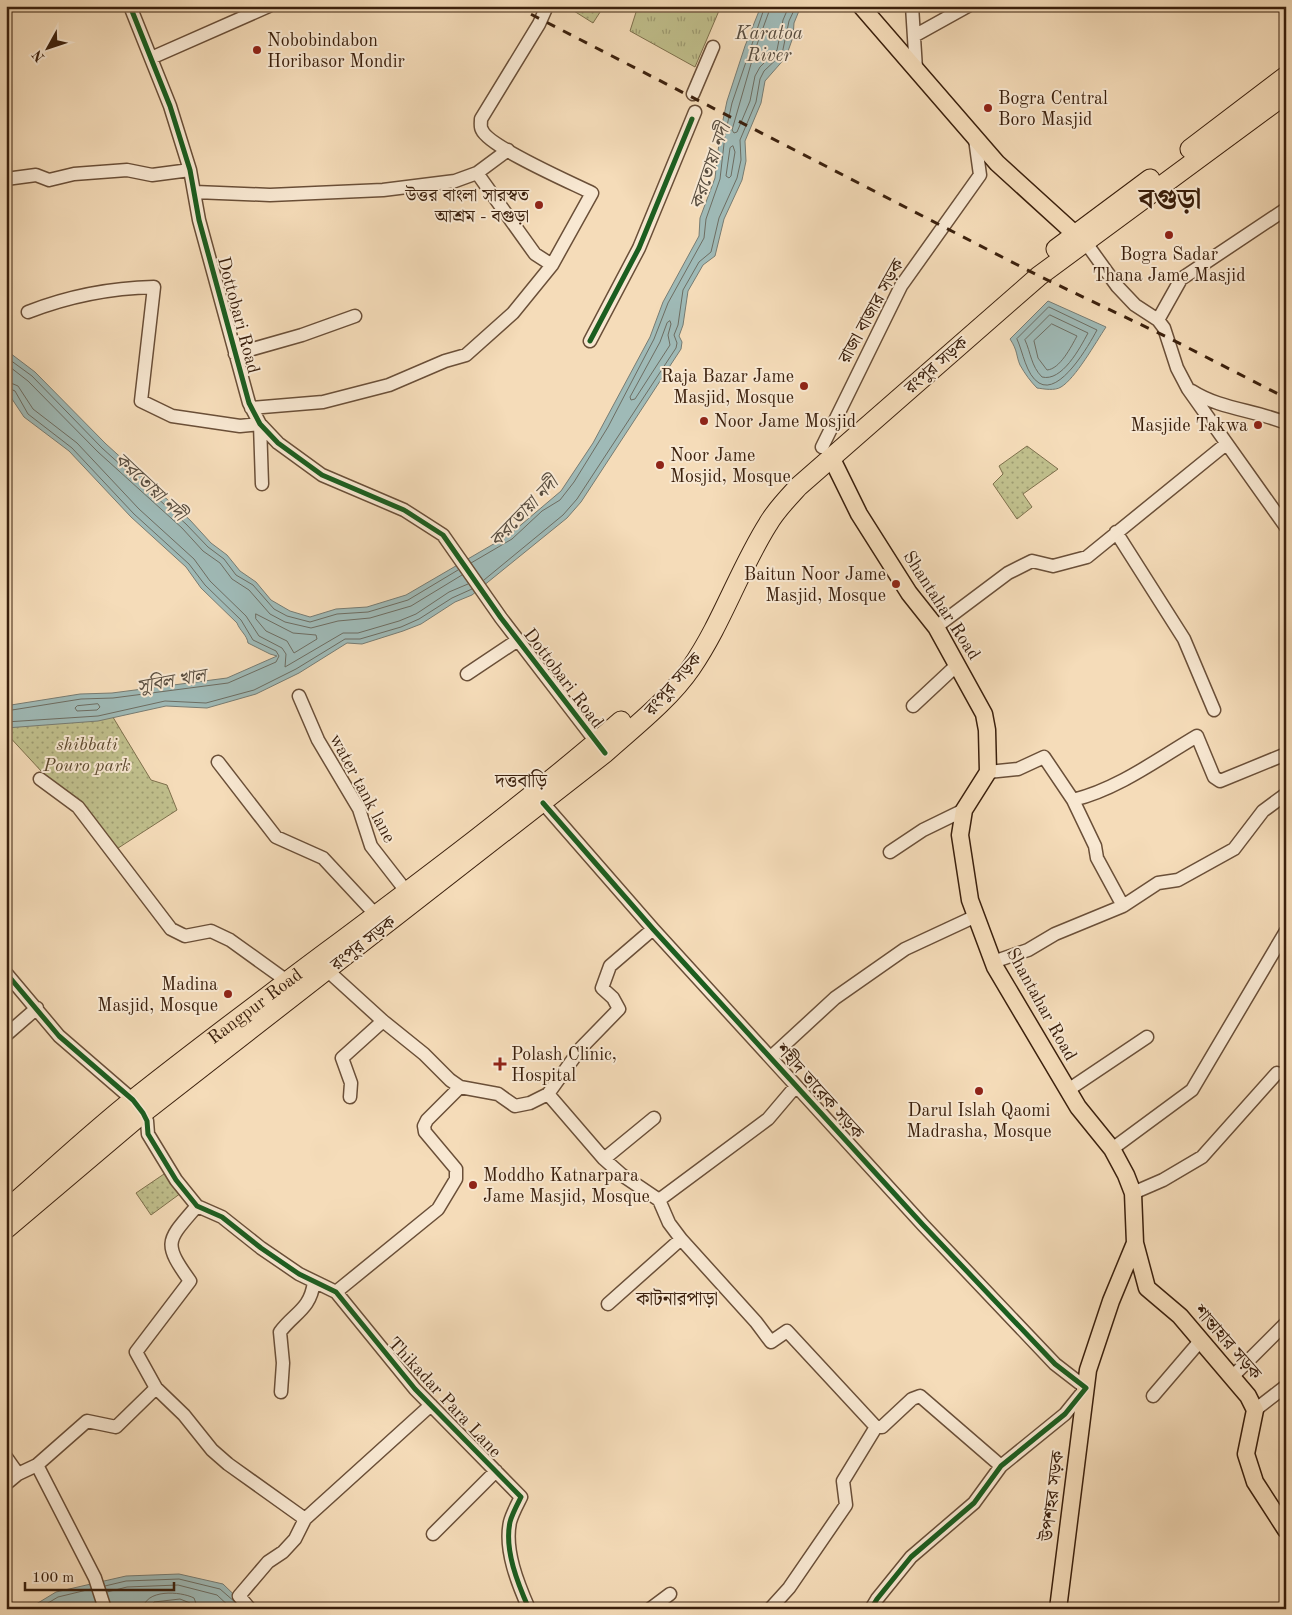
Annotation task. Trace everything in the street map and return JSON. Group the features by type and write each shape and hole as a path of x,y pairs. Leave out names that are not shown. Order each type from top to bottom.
{"highway":[{"name":"রংপুর সড়ক","path":"6,1229 138,1107 328,971 600,748 663,700 690,670 718,625 755,546 769,522 826,452 1039,276 1081,238 1286,76"},
{"name":"রংপুর সড়ক","path":"1081,238 1286,94"},
{"name":"Rangpur Road","path":"6,1210 138,1107 287,981 376,916 406,891 539,798"}],"main road":[{"path":"861,6 916,69 934,93 1004,170 1081,238"},
{"name":"Shantahar Road","path":"826,452 864,522 909,593 936,627 984,714 987,730 988,772 964,810 960,834 970,900 993,962 1032,1032 1078,1107 1112,1149 1133,1193 1135,1243"},
{"path":"1135,1243 1148,1288"},
{"name":"উপশহর সড়ক","path":"1058,1609 1088,1370 1135,1243"},
{"path":"1118,1285 1130,1278 1148,1288"},
{"name":"শান্তাহার সড়ক","path":"1148,1288 1180,1316 1233,1376 1248,1396 1255,1410"},
{"path":"1255,1410 1246,1454 1255,1482 1286,1530"}],"street":[{"name":"Dottobari Road","path":"130,6 170,106 190,170 199,220 235,354 252,408 260,424 278,444 322,475 404,510 443,535 501,618 600,748"},
{"path":"151,58 269,6"},
{"path":"252,408 323,402 389,385 445,361 466,355 512,313 552,265 592,193 508,150 485,135 480,129 481,119 539,24 547,6"},
{"path":"912,6 916,69"},
{"path":"914,36 968,6"},
{"path":"693,94 712,47"},
{"path":"590,341 639,248 695,112"},
{"path":"975,139 980,175 994,170 1004,170"},
{"path":"195,192 270,194 383,190 456,181 477,173 508,150"},
{"path":"6,179 36,175 50,180 74,174 128,170 152,176 190,170"},
{"path":"477,173 535,254 552,265"},
{"name":"রাজা বাজার সড়ক","path":"826,452 901,286 980,175"},
{"path":"1158,320 1181,279 1286,209"},
{"path":"1081,238 1123,292 1135,305 1158,320 1164,328 1177,368 1188,389 1286,527"},
{"path":"28,312 55,302 120,288 154,287 141,401 172,416 240,426 260,424 262,484"},
{"path":"235,354 302,335 355,316"},
{"path":"1188,389 1222,405 1268,416 1286,423"},
{"path":"936,627 1008,573 1032,561 1053,566 1087,557 1226,444"},
{"path":"1116,532 1184,638 1214,710"},
{"path":"467,674 518,640"},
{"path":"913,706 958,664"},
{"name":"water tank lane","path":"299,696 318,740 359,809 371,846 406,891"},
{"path":"1073,800 1092,796 1116,784 1197,736 1214,777 1220,781 1286,754"},
{"path":"988,772 1018,769 1044,757 1073,800 1095,846 1097,858 1123,906"},
{"path":"218,762 276,837 323,858 376,916"},
{"path":"40,779 78,808 171,929 184,936 211,931 218,934 230,940 287,981"},
{"path":"993,962 1028,950 1056,934 1123,906 1158,883 1178,880 1234,849 1263,811 1286,794"},
{"name":"শহীদ তারেক সড়ক","path":"539,798 653,929 771,1056 923,1226 1055,1364 1086,1388"},
{"path":"890,852 923,830 964,810"},
{"path":"771,1056 835,998 905,949 976,916"},
{"path":"328,971 382,1021 460,1086 498,1094 515,1106 530,1103 548,1094 581,1048 619,1009 613,998 602,988 610,966 653,929"},
{"path":"1112,1149 1192,1090 1281,953 1286,931"},
{"path":"6,973 59,1036 138,1107"},
{"path":"6,1035 37,1008"},
{"path":"350,1097 351,1083 342,1058 382,1021"},
{"path":"1068,1090 1147,1037"},
{"path":"1133,1193 1163,1180 1202,1157 1277,1073"},
{"path":"336,1292 438,1209 456,1179 456,1169 425,1132 424,1126 427,1120 460,1086"},
{"path":"658,1200 768,1120 796,1086"},
{"path":"548,1094 604,1159 622,1175 658,1200 668,1223 756,1322 771,1342 787,1331 876,1427 882,1427 912,1399 920,1396 1001,1466"},
{"name":"Thikadar Para Lane","path":"138,1107 147,1121 148,1134 176,1180 197,1206 222,1217 261,1248 314,1282 336,1292 415,1390 521,1497 510,1523 509,1539 514,1571 529,1609"},
{"path":"604,1159 654,1118"},
{"path":"197,1206 173,1234 170,1246 174,1259 190,1281 136,1352 156,1388 184,1415 217,1455 305,1519"},
{"path":"608,1304 681,1239"},
{"path":"281,1392 283,1363 280,1332 307,1306 314,1282"},
{"path":"1233,1376 1286,1323"},
{"path":"1153,1396 1201,1340"},
{"path":"1255,1410 1286,1386"},
{"path":"6,1484 18,1474 38,1465 87,1421 116,1427 156,1388"},
{"path":"886,1609 874,1604 911,1558 974,1503 1001,1466 1065,1414 1086,1388"},
{"path":"250,1609 239,1596 268,1562 283,1552 295,1540 305,1519 431,1405"},
{"path":"770,1609 789,1588 846,1505 843,1481 876,1427"},
{"path":"6,1457 18,1474"},
{"path":"38,1465 95,1578 105,1609"},
{"path":"432,1534 496,1471"},
{"path":"650,1609 670,1594"}],"green space":[{"path":"566,6 604,6 593,23"},
{"path":"638,6 721,6 695,67 630,31"},
{"path":"1027,446 1058,469 1023,494 1032,507 1017,519 993,484 1003,474 999,466"},
{"name":"shibbati Pouro park","path":"108,709 151,780 167,785 177,810 112,852 70,795 42,772 6,733 6,723"},
{"path":"167,1172 181,1193 151,1215 136,1193"}],"water":[{"path":"761,6 801,6 794,23 793,37 786,57 765,81 761,103 745,141 746,161 742,180 724,219 715,256 703,265 688,291 683,325 679,336 682,342 681,349 581,502 567,518 472,595 455,602 421,624 362,644 347,643 299,673 256,694 207,708 166,706 98,721 6,728 6,703 11,705 80,694 112,693 227,678 277,656 248,643 237,623 201,588 186,567 131,517 69,451 24,417 6,390 6,350 35,372 106,444 190,520 211,543 227,555 240,571 256,582 271,600 290,611 310,617 336,609 367,607 406,595 509,535 561,491 593,443 650,337 663,302 699,236 700,218 715,178 720,134 727,101 745,46"},
{"path":"1048,301 1106,327 1073,376 1061,387 1053,389 1037,388 1020,365 1010,339"},
{"path":"179,1574 223,1584 249,1609 194,1609 180,1604 126,1609 28,1609 56,1592 126,1576"}],"railway":[{"path":"515,6 1039,276 1167,337 1286,398"}],"cycle path":[{"path":"130,6 170,106 190,170 199,220 249,403 260,424 278,443 322,475 404,510 443,535 501,618 605,753"},
{"path":"590,341 639,248 692,119"},
{"path":"543,803 653,929 923,1225 1055,1364 1086,1388 1065,1414 1001,1466 974,1503 911,1557 871,1609"},
{"path":"6,973 59,1036 133,1100 147,1121 148,1134 176,1180 197,1206 222,1217 261,1248 299,1274 336,1292 415,1389 521,1497 510,1522 509,1544 513,1567 529,1609"}],"place":[{"name":"Nobobindabon Horibasor Mondir","path":"257,50"},
{"name":"Bogra Central Boro Masjid","path":"988,108"},
{"name":"উত্তর বাংলা সারস্বত আশ্রম - বগুড়া","path":"539,205"},
{"name":"Bogra Sadar Thana Jame Masjid","path":"1169,235"},
{"name":"Raja Bazar Jame Masjid, Mosque","path":"804,386"},
{"name":"Noor Jame Mosjid","path":"704,421"},
{"name":"Masjide Takwa","path":"1258,425"},
{"name":"Noor Jame Mosjid, Mosque","path":"660,465"},
{"name":"Baitun Noor Jame Masjid, Mosque","path":"896,584"},
{"name":"Madina Masjid, Mosque","path":"228,994"},
{"name":"Polash Clinic, Hospital","path":"500,1064"},
{"name":"Darul Islah Qaomi Madrasha, Mosque","path":"979,1091"},
{"name":"Moddho Katnarpara Jame Masjid, Mosque","path":"473,1185"}],"district":[{"name":"বগুড়া","path":"1170,198"},
{"name":"দত্তবাড়ি","path":"521,780"},
{"name":"কাটনারপাড়া","path":"677,1298"}],"water label":[{"name":"Karatoa River","path":"769,43"},
{"name":"করতোয়া নদী","path":"709,166"},
{"name":"করতোয়া নদী","path":"151,486"},
{"name":"করতোয়া নদী","path":"523,511"},
{"name":"সুবিল খাল","path":"171,680"}]}
